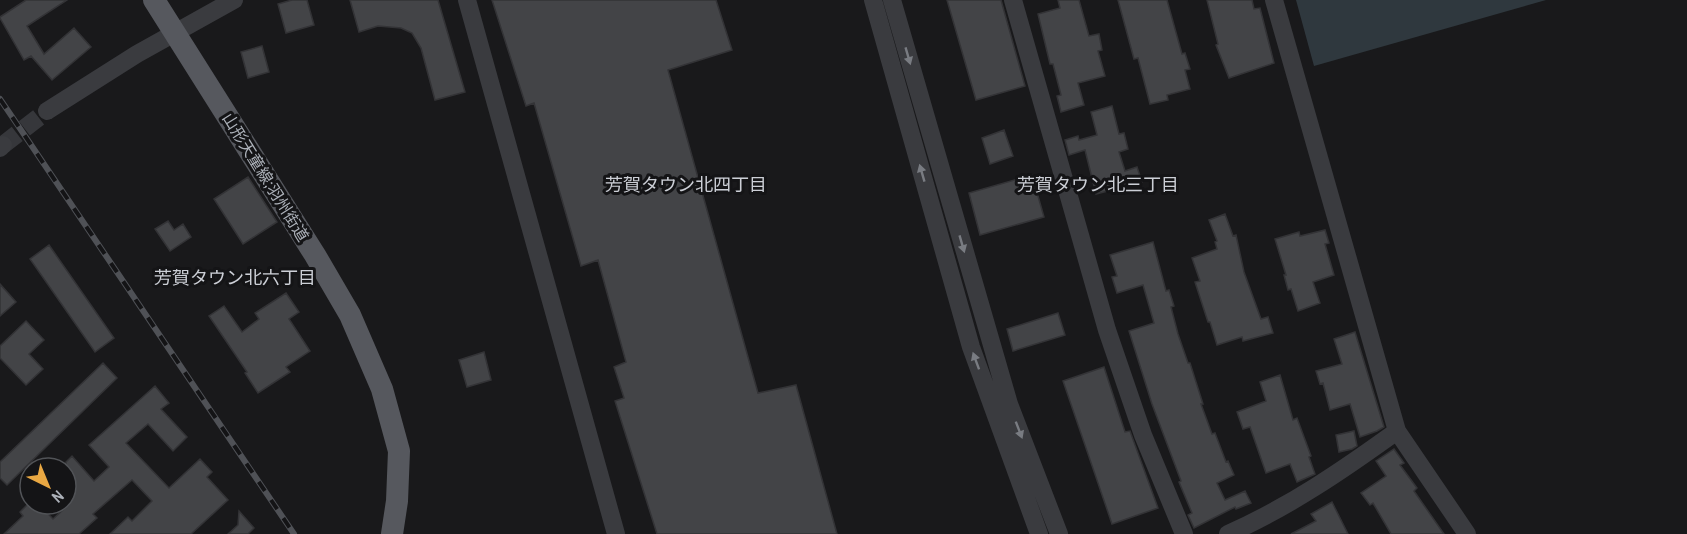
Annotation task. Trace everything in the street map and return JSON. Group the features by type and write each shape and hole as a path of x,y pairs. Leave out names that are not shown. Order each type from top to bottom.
{"main road":[{"name":"山形天童線;羽州街道","path":"154,0 259,165 350,315 382,389 399,451 397,501 392,534"}],"street":[{"path":"47,111 137,54 234,0"},
{"path":"467,0 616,534"},
{"path":"873,0 971,347 1039,534"},
{"path":"892,0 1009,404 1059,534"},
{"path":"1013,0 1107,330 1143,435 1184,534"},
{"path":"1274,0 1397,431 1467,534"},
{"path":"1228,534 1264,518 1335,475 1397,431"}],"shaded area":[{"path":"1296,0 1546,0 1314,66"}],"building":[{"path":"26,0 67,0 27,26 44,54 74,28 91,47 52,80 31,56 24,60 0,18"},
{"path":"292,0 307,0 314,25 286,33 278,4"},
{"path":"350,0 438,0 465,92 435,100 421,48 412,33 401,28 378,26 359,32"},
{"path":"492,0 716,0 732,50 668,70 758,393 796,385 837,534 657,534 615,401 624,398 614,367 626,362 598,260 581,266 534,103 526,106"},
{"path":"947,0 1001,0 1025,86 976,100"},
{"path":"1058,0 1079,0 1089,36 1099,34 1102,50 1098,51 1105,76 1078,83 1084,105 1061,112 1057,96 1061,95 1053,64 1050,64 1038,14 1060,8"},
{"path":"1118,0 1167,0 1182,54 1185,53 1190,69 1185,70 1190,89 1167,95 1168,100 1150,104 1138,58 1134,59"},
{"path":"1207,0 1252,0 1254,9 1260,8 1274,63 1229,78 1216,45 1218,44"},
{"path":"262,46 269,72 248,78 241,52"},
{"path":"1112,106 1119,134 1124,133 1128,149 1119,152 1125,171 1137,167 1142,182 1096,194 1085,150 1069,155 1065,140 1078,136 1079,140 1097,135 1091,112"},
{"path":"1004,130 1013,156 990,164 982,138"},
{"path":"1032,175 1044,217 980,235 969,193"},
{"path":"248,177 277,222 243,244 214,199"},
{"path":"1225,214 1233,236 1236,235 1244,272 1261,319 1268,317 1273,333 1243,341 1242,337 1217,345 1195,282 1200,281 1192,258 1217,249 1215,242 1217,241 1209,220"},
{"path":"168,221 174,230 183,224 191,237 170,251 155,229"},
{"path":"1325,230 1329,243 1325,244 1334,275 1313,282 1320,303 1298,311 1291,289 1288,290 1275,239 1299,232 1300,236"},
{"path":"1153,242 1166,291 1169,290 1174,306 1171,307 1178,334 1188,363 1190,363 1203,404 1201,404 1212,434 1215,433 1226,462 1228,461 1234,475 1217,483 1225,500 1245,491 1251,503 1236,509 1235,507 1194,528 1188,515 1192,513 1152,404 1129,331 1154,323 1143,285 1117,293 1112,277 1117,276 1110,255"},
{"path":"49,245 114,338 95,352 30,259"},
{"path":"0,284 16,302 0,316"},
{"path":"286,293 299,312 289,319 310,351 286,367 290,372 258,393 245,373 247,372 209,316 224,306 242,332 259,319 255,313"},
{"path":"1058,313 1065,335 1013,351 1007,329"},
{"path":"26,321 44,340 29,354 43,369 26,385 0,358 0,346"},
{"path":"1355,332 1384,427 1360,437 1350,404 1330,410 1323,383 1320,384 1316,371 1342,364 1334,339"},
{"path":"484,352 491,380 467,387 459,360"},
{"path":"103,363 117,378 37,456 18,456 18,474 7,485 0,478 0,462"},
{"path":"1104,367 1125,432 1130,431 1158,508 1112,524 1063,381"},
{"path":"1280,375 1293,420 1297,418 1315,474 1297,482 1290,464 1266,473 1250,427 1243,429 1237,412 1266,401 1260,382"},
{"path":"155,386 169,403 161,409 187,437 173,451 148,424 126,443 169,488 200,459 212,472 207,477 228,500 191,534 110,534 128,517 132,521 152,501 132,480 93,514 97,518 79,534 4,534 23,516 50,516 53,519 56,516 78,516 78,463 94,481 109,467 89,445"},
{"path":"1354,431 1357,446 1339,452 1336,435"},
{"path":"1394,449 1404,463 1400,465 1417,488 1414,491 1444,534 1391,534 1373,503 1370,505 1361,493 1386,476 1376,461"},
{"path":"1332,502 1348,534 1291,534 1316,521 1311,514"},
{"path":"239,511 254,528 248,534 228,534 238,525"}],"tunnel":[{"path":"3,145 47,111"}],"railway":[{"path":"0,99 294,534"}],"district":[{"name":"芳賀タウン北四丁目","path":"686,184"},
{"name":"芳賀タウン北三丁目","path":"1098,184"},
{"name":"芳賀タウン北六丁目","path":"235,277"}]}
